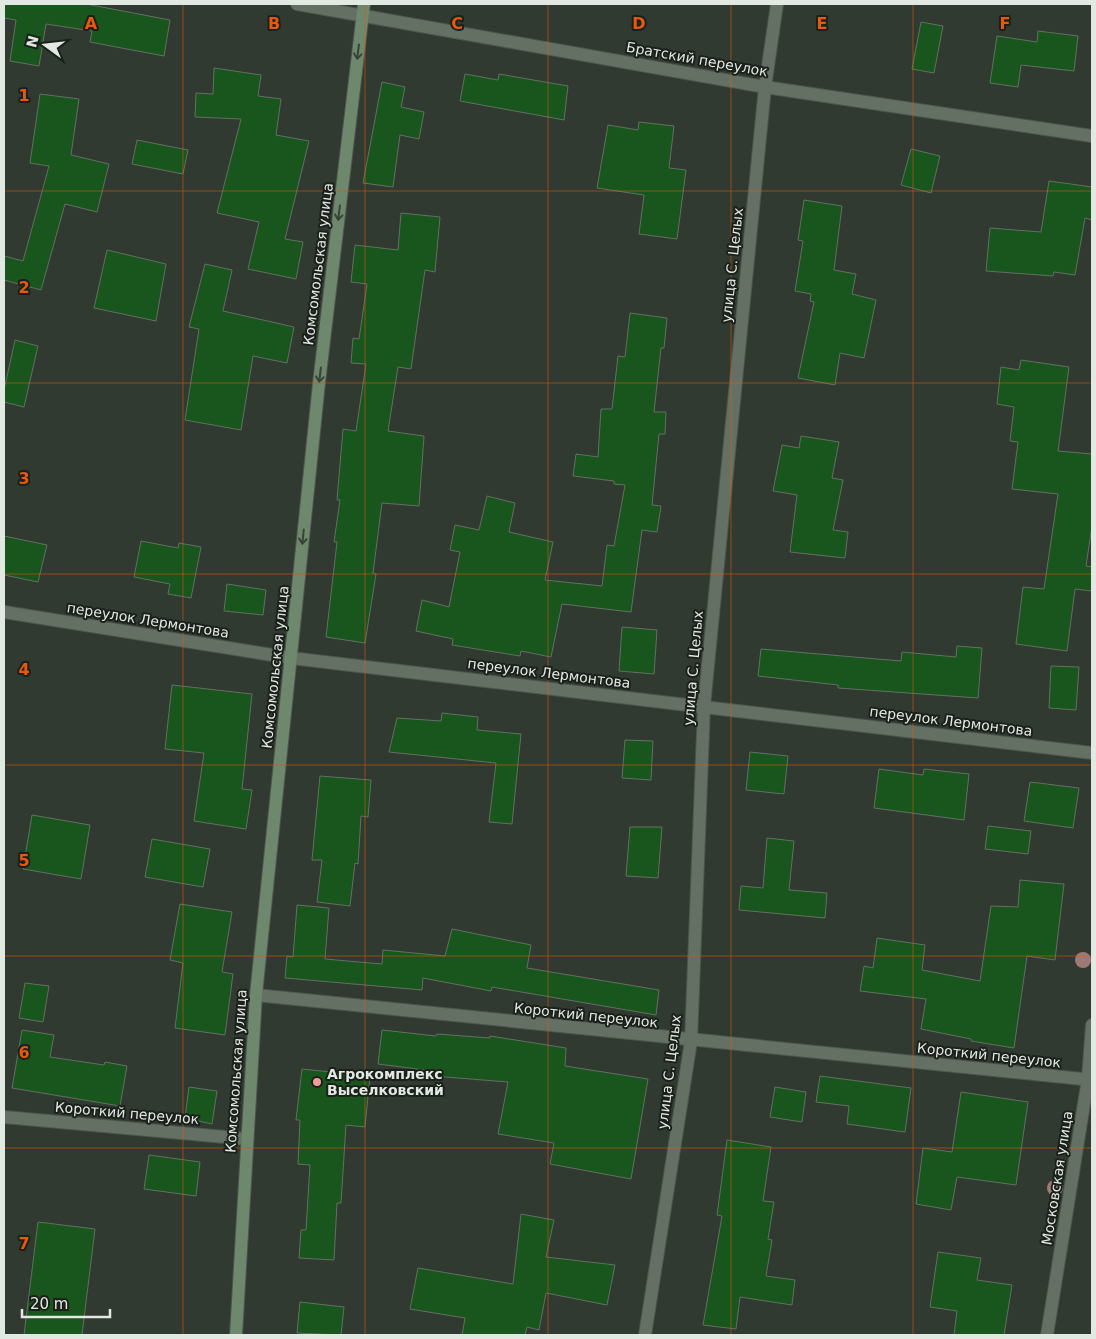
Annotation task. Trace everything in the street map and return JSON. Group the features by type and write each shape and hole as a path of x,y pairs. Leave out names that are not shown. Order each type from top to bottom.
{"main road":[{"name":"Комсомольская улица","path":"236,1335 256,995 319,383 363,9"}],"street":[{"name":"Братский переулок","path":"297,4 363,9 765,87 1092,136"},
{"name":"улица С. Целых","path":"645,1335 691,1041 704,706 765,87 777,4"},
{"name":"переулок Лермонтова","path":"4,612 291,658 1092,753"},
{"name":"Короткий переулок","path":"256,995 691,1041 1090,1080"},
{"name":"Московская улица","path":"1047,1335 1090,1080 1092,1024"},
{"name":"Короткий переулок","path":"4,1117 247,1139"}],"building":[{"path":"4,4 86,4 170,20 164,56 90,42 92,31 46,24 39,66 10,61 16,20 4,18"},
{"path":"921,22 943,26 934,73 912,69"},
{"path":"1038,31 1078,36 1074,71 1021,65 1018,87 990,83 997,36 1037,42"},
{"path":"214,68 261,75 258,96 281,99 276,135 309,141 285,239 303,242 296,279 248,269 259,222 217,213 241,119 195,117 196,93 213,94"},
{"path":"465,74 498,80 499,74 568,86 564,120 460,101"},
{"path":"382,82 405,87 401,107 424,112 419,139 400,135 393,187 363,183"},
{"path":"40,94 79,99 71,155 109,164 97,212 65,204 41,290 4,280 4,256 23,261 49,166 30,163"},
{"path":"639,122 674,126 669,168 686,170 677,239 639,234 644,195 597,188 608,125 638,130"},
{"path":"137,140 188,150 183,174 132,164"},
{"path":"911,149 940,156 931,193 901,185"},
{"path":"1049,181 1092,187 1092,220 1085,218 1075,275 1054,272 1053,276 986,271 990,228 1041,232"},
{"path":"804,200 842,206 834,270 856,274 852,294 876,300 864,358 840,353 835,385 798,378 814,302 810,301 811,294 795,291 803,241 798,240"},
{"path":"401,213 440,217 435,272 425,270 411,369 398,367 388,431 424,436 419,506 382,503 373,573 376,574 365,643 326,637 337,542 334,542 340,500 337,500 343,429 356,431 366,364 351,363 353,338 359,339 367,284 351,282 355,245 398,250"},
{"path":"107,250 166,264 156,321 94,308"},
{"path":"205,264 232,270 223,311 294,327 287,363 253,356 241,430 185,420 199,329 189,327"},
{"path":"630,313 667,318 664,348 661,348 654,412 666,412 665,434 659,434 652,505 661,506 657,532 642,530 631,612 562,604 551,657 521,651 520,656 452,645 453,639 416,631 422,600 449,607 460,552 450,550 455,525 479,530 487,496 515,503 509,532 553,542 545,580 602,586 607,545 614,546 625,485 614,484 614,481 573,476 576,454 598,457 601,409 612,409 618,356 625,357"},
{"path":"15,340 38,346 24,407 4,402 4,390"},
{"path":"1021,360 1069,367 1058,451 1092,454 1092,526 1086,566 1092,567 1092,591 1075,589 1067,651 1016,644 1023,587 1044,589 1058,494 1012,489 1018,442 1010,441 1014,407 997,404 1001,367 1019,370"},
{"path":"801,436 839,442 832,478 843,480 833,530 848,532 845,558 790,552 797,495 773,491 782,445 799,448"},
{"path":"4,536 47,545 38,582 4,575"},
{"path":"141,541 178,548 179,543 201,547 191,598 168,594 170,584 134,577"},
{"path":"227,584 266,590 263,615 224,611"},
{"path":"622,627 657,630 654,674 619,671"},
{"path":"957,646 982,648 978,698 838,688 838,685 758,676 761,649 901,661 902,652 956,657"},
{"path":"1051,666 1079,667 1076,710 1049,708"},
{"path":"172,685 252,694 242,789 252,790 246,829 194,821 204,753 165,749"},
{"path":"442,713 478,717 477,730 521,734 512,824 489,822 496,763 389,752 397,718 441,721"},
{"path":"625,740 653,741 651,780 622,778"},
{"path":"750,752 788,756 784,794 746,790"},
{"path":"879,769 923,775 924,769 969,774 964,820 874,808"},
{"path":"320,776 371,780 368,817 361,816 358,864 355,863 350,906 317,902 322,860 312,860"},
{"path":"1030,782 1079,788 1073,828 1024,821"},
{"path":"32,815 90,825 81,879 23,869"},
{"path":"988,826 1031,831 1028,854 985,849"},
{"path":"630,827 662,827 658,878 626,876"},
{"path":"767,838 794,841 789,890 827,893 825,918 739,910 741,886 763,888"},
{"path":"152,839 210,849 203,887 145,877"},
{"path":"1020,880 1064,884 1055,960 1027,956 1014,1048 971,1041 971,1039 921,1029 926,999 860,991 864,966 873,968 877,938 925,945 922,970 980,981 991,906 1018,907"},
{"path":"180,904 232,912 222,972 233,974 225,1035 175,1028 183,963 170,960"},
{"path":"297,905 329,908 325,959 382,964 383,950 445,956 452,929 531,945 527,968 659,990 656,1015 492,987 491,991 423,978 422,990 285,978 287,956 293,957"},
{"path":"25,983 49,986 43,1022 19,1018"},
{"path":"22,1030 54,1035 50,1057 104,1065 105,1062 127,1066 120,1106 12,1088"},
{"path":"382,1030 436,1036 437,1034 490,1038 490,1036 566,1048 565,1066 648,1079 631,1179 550,1164 554,1143 498,1134 508,1082 433,1076 433,1071 378,1064"},
{"path":"302,1069 370,1076 365,1127 346,1125 341,1203 337,1203 334,1260 299,1258 301,1230 306,1230 310,1165 298,1164 300,1120 296,1120"},
{"path":"820,1076 911,1088 905,1132 847,1124 849,1106 816,1102"},
{"path":"189,1087 217,1091 212,1124 185,1118"},
{"path":"775,1087 806,1092 802,1122 770,1117"},
{"path":"961,1092 1028,1102 1016,1185 957,1177 951,1210 916,1204 923,1148 952,1152"},
{"path":"727,1140 771,1147 763,1201 774,1202 768,1239 772,1240 766,1276 795,1280 792,1305 740,1297 736,1329 703,1325 722,1216 717,1215"},
{"path":"149,1155 200,1162 196,1196 144,1189"},
{"path":"521,1214 554,1220 546,1257 615,1265 607,1305 546,1293 539,1330 527,1327 525,1335 462,1335 465,1318 410,1309 418,1268 513,1284"},
{"path":"38,1222 95,1229 82,1335 24,1335"},
{"path":"938,1252 981,1258 977,1280 1012,1285 1004,1335 954,1335 957,1311 930,1307"},
{"path":"300,1302 344,1307 341,1335 297,1333"}],"place":[{"name":"Агрокомплекс Выселковский","path":"317,1082"}]}
